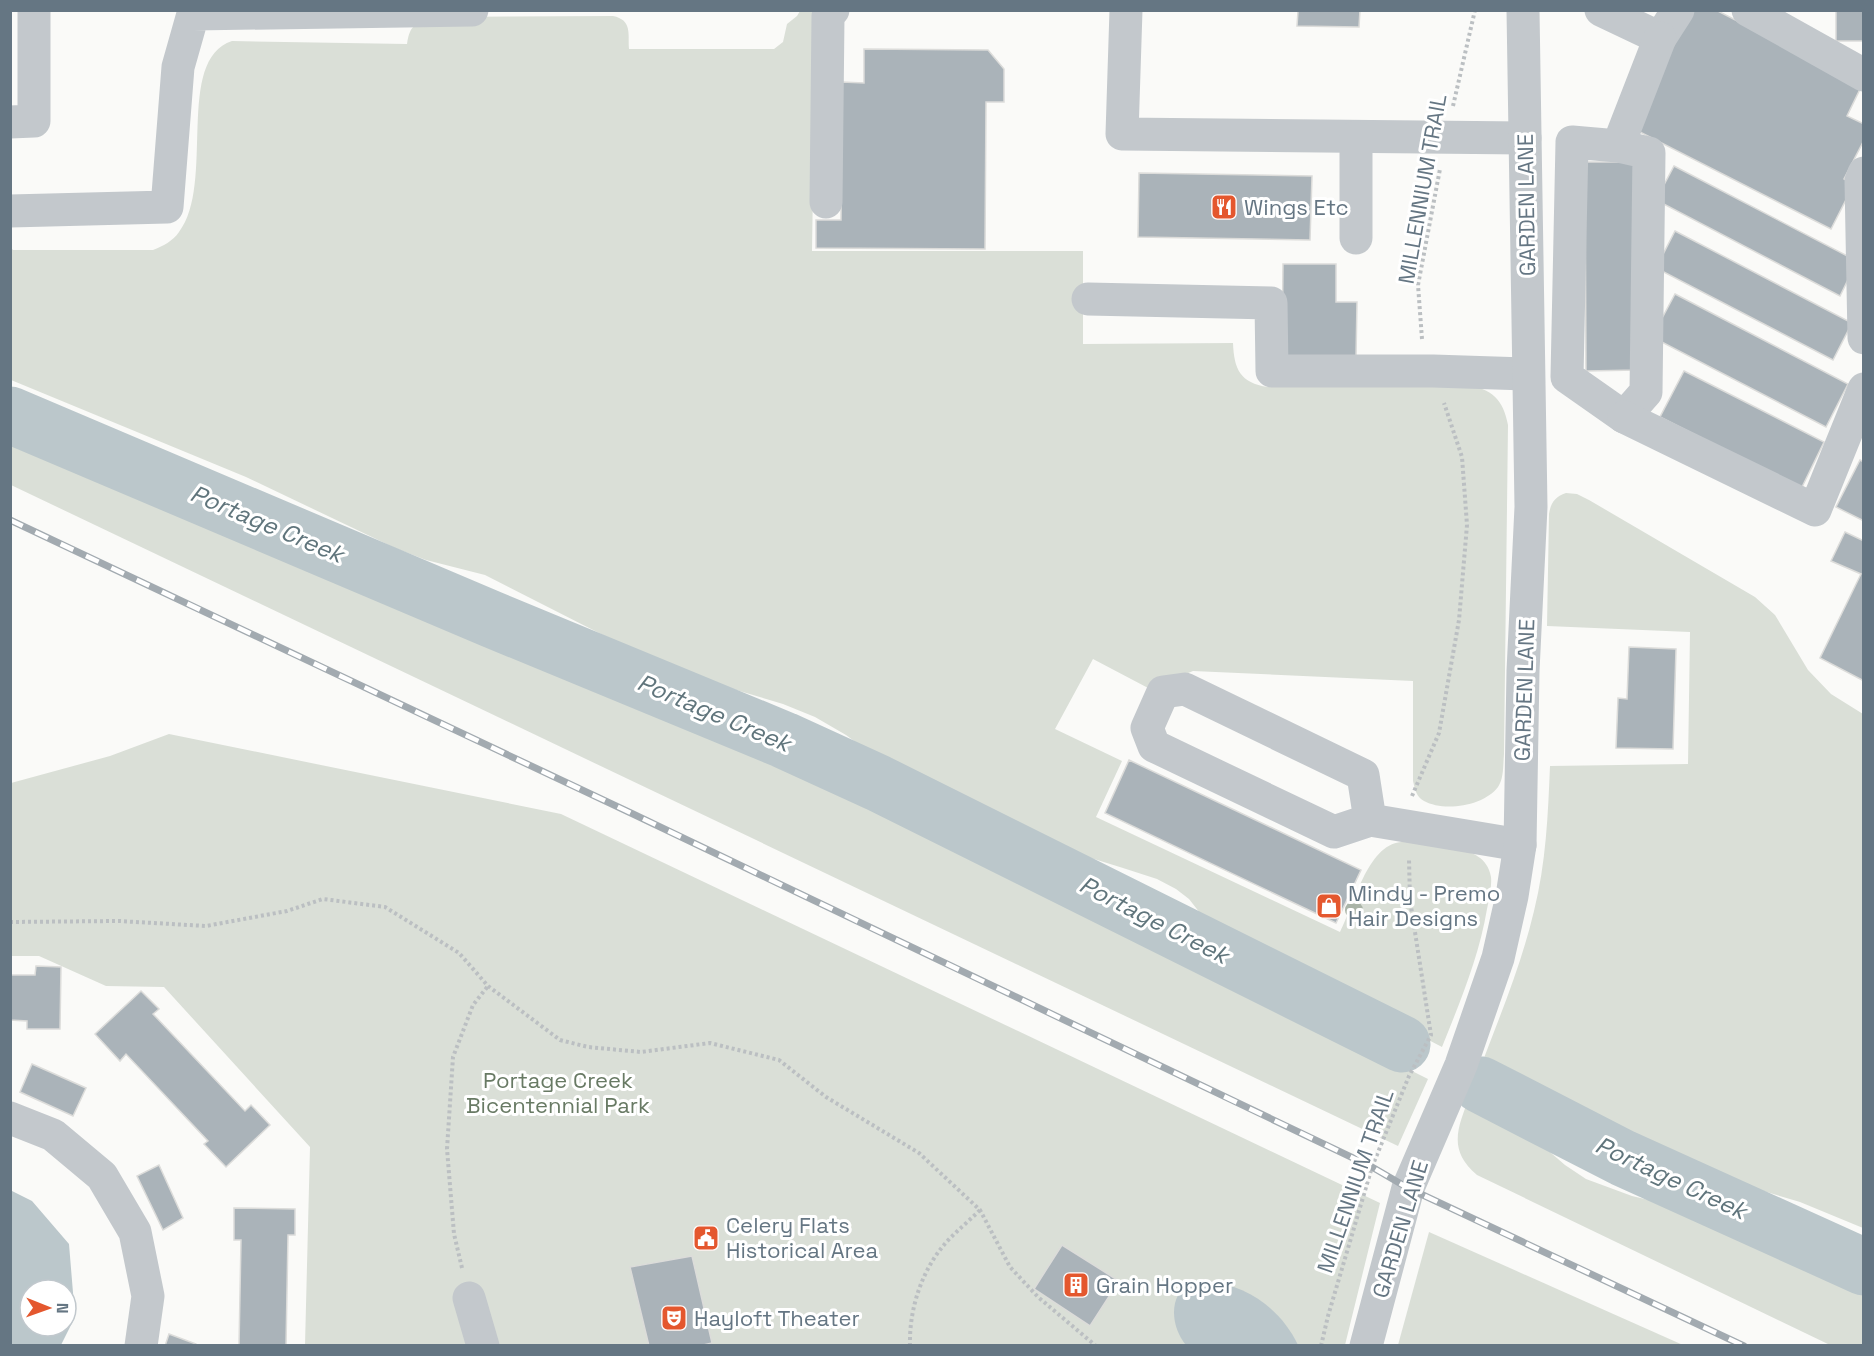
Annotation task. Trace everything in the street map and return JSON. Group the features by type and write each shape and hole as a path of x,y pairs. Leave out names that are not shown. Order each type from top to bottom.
{"street":[{"path":"10,122 33,121 34,10"},
{"path":"10,211 167,207 178,67 193,12 472,10"},
{"path":"826,202 828,16 833,10"},
{"path":"1126,10 1122,134 1525,138"},
{"name":"GARDEN LANE","path":"1366,1346 1408,1188 1461,1065 1498,958 1512,896 1520,845 1523,670 1531,507 1523,10"},
{"path":"1601,10 1660,38"},
{"path":"1618,146 1660,38 1678,10"},
{"path":"1748,10 1863,75"},
{"path":"1356,137 1356,238"},
{"path":"1624,417 1646,392 1649,153 1618,146 1572,142 1567,377 1624,417 1815,510 1863,389"},
{"path":"1863,173 1861,181 1863,338"},
{"path":"1088,299 1271,303 1272,371 1433,371 1528,374"},
{"path":"1370,820 1363,775 1185,689 1163,692 1147,728 1154,746 1334,832 1370,820 1520,845"},
{"path":"10,1118 52,1135 102,1176 135,1232 148,1296 141,1346"},
{"path":"469,1298 483,1346"}],"path":[{"name":"MILLENNIUM TRAIL","path":"1321,1346 1372,1167 1409,1076 1431,1035 1410,900 1407,808 1439,733 1459,620 1467,525 1462,457 1421,335 1418,285 1475,10"},
{"path":"10,922 119,921 206,926 287,911 323,899 385,907 459,953 488,986 560,1040 588,1047 641,1052 710,1043 779,1060 826,1097 919,1153 981,1210 1010,1267 1038,1297 1096,1346"},
{"path":"469,1298 454,1234 447,1149 453,1057 473,1005 488,986"},
{"path":"910,1346 915,1305 924,1274 944,1245 981,1210"}],"green space":[{"path":"800,11 818,11 815,57 812,251 1083,251 1083,344 1233,343 1235,360 1240,373 1258,385 1268,387 1466,385 1483,389 1495,397 1503,408 1508,425 1504,754 1501,780 1492,794 1474,803 1453,806 1432,804 1418,795 1413,781 1413,681 1193,671 1150,689 1093,659 1055,729 1122,761 1096,817 1340,932 1370,865 1389,846 1401,842 1422,843 1467,852 1483,860 1491,877 1484,927 1468,979 1442,1047 1240,944 1207,922 1189,899 1157,879 1094,859 1044,849 1016,838 890,768 846,735 815,717 783,704 689,676 654,661 485,575 426,560 395,548 246,477 11,380 11,248 13,250 153,250 174,238 190,211 195,185 199,97 204,72 215,53 232,41 407,44 410,32 415,25 434,17 613,16 623,21 628,28 629,49 774,49 783,42 787,24"},
{"path":"11,433 229,522 473,628 787,758 1428,1079 1398,1146 11,485"},
{"path":"1566,493 1577,494 1589,500 1755,597 1775,615 1808,670 1831,694 1863,714 1863,1228 1800,1202 1760,1190 1713,1183 1645,1159 1479,1071 1516,972 1534,911 1544,857 1550,766 1688,764 1690,632 1547,626 1549,514 1554,500"},
{"name":"Portage Creek Bicentennial Park","path":"169,734 561,814 1380,1203 1345,1345 305,1345 310,1147 164,987 106,986 39,956 11,956 11,783 110,756"},
{"path":"1470,1095 1508,1116 1565,1165 1586,1179 1632,1196 1691,1210 1753,1242 1863,1282 1863,1345 1830,1345 1477,1175 1468,1165 1458,1147 1459,1128"},
{"path":"1429,1232 1683,1345 1398,1345"}],"shaded area":[{"path":"10,1190 32,1201 69,1244 72,1278 18,1278 18,1338 64,1338 61,1345 11,1345"},
{"path":"1207,1281 1236,1288 1261,1301 1282,1320 1298,1345 1186,1345 1177,1330 1175,1303 1184,1288 1192,1283"}],"building":[{"path":"1360,10 1359,27 1297,26 1298,11 1290,11"},
{"path":"1688,10 1716,10 1862,85 1847,116 1864,124 1864,140 1844,179 1854,184 1831,229 1630,127"},
{"path":"1836,10 1864,10 1864,41 1836,41"},
{"path":"864,49 988,50 1004,69 1004,102 986,102 985,249 816,248 816,220 841,220 842,82 864,83"},
{"path":"1585,162 1635,162 1637,370 1586,371"},
{"path":"1674,166 1857,261 1840,296 1656,200"},
{"name":"Wings Etc","path":"1139,173 1312,176 1310,240 1138,237"},
{"path":"1675,231 1852,323 1833,360 1656,268"},
{"path":"1283,264 1336,264 1336,302 1357,302 1356,357 1282,356"},
{"path":"1675,294 1848,384 1826,427 1652,337"},
{"path":"1684,371 1824,442 1801,489 1660,417"},
{"path":"1860,460 1864,462 1864,521 1836,507"},
{"path":"1845,532 1864,541 1864,681 1820,658 1861,574 1831,561"},
{"path":"1629,647 1676,649 1673,749 1616,748 1618,698 1627,699"},
{"path":"1129,760 1361,870 1336,923 1105,813"},
{"path":"36,966 61,967 60,1029 27,1029 27,1021 10,1020 10,975 35,975"},
{"path":"141,991 159,1009 153,1014 245,1111 251,1105 270,1125 226,1167 204,1144 208,1141 126,1054 120,1061 95,1034"},
{"path":"32,1064 86,1088 73,1116 20,1092"},
{"path":"159,1165 183,1218 163,1230 137,1176"},
{"path":"234,1208 295,1209 295,1235 288,1235 286,1346 239,1346 241,1240 234,1240"},
{"name":"Grain Hopper","path":"1062,1245 1119,1281 1090,1326 1034,1289"},
{"name":"Hayloft Theater","path":"692,1256 712,1343 699,1346 649,1346 630,1267"},
{"path":"169,1334 196,1344 196,1346 165,1346"}],"waterway":[{"name":"Portage Creek","path":"10,415 491,619 784,740 878,783 1402,1044"},
{"name":"Portage Creek","path":"1481,1085 1623,1158 1864,1267"}],"railway":[{"path":"10,520 633,814 1372,1167 1408,1188 1744,1346"}],"place":[{"name":"Wings Etc","path":"1224,207"},
{"name":"Mindy - Premo Hair Designs","path":"1329,906"},
{"name":"Celery Flats Historical Area","path":"706,1238"},
{"name":"Grain Hopper","path":"1076,1285"},
{"name":"Hayloft Theater","path":"674,1318"}]}
